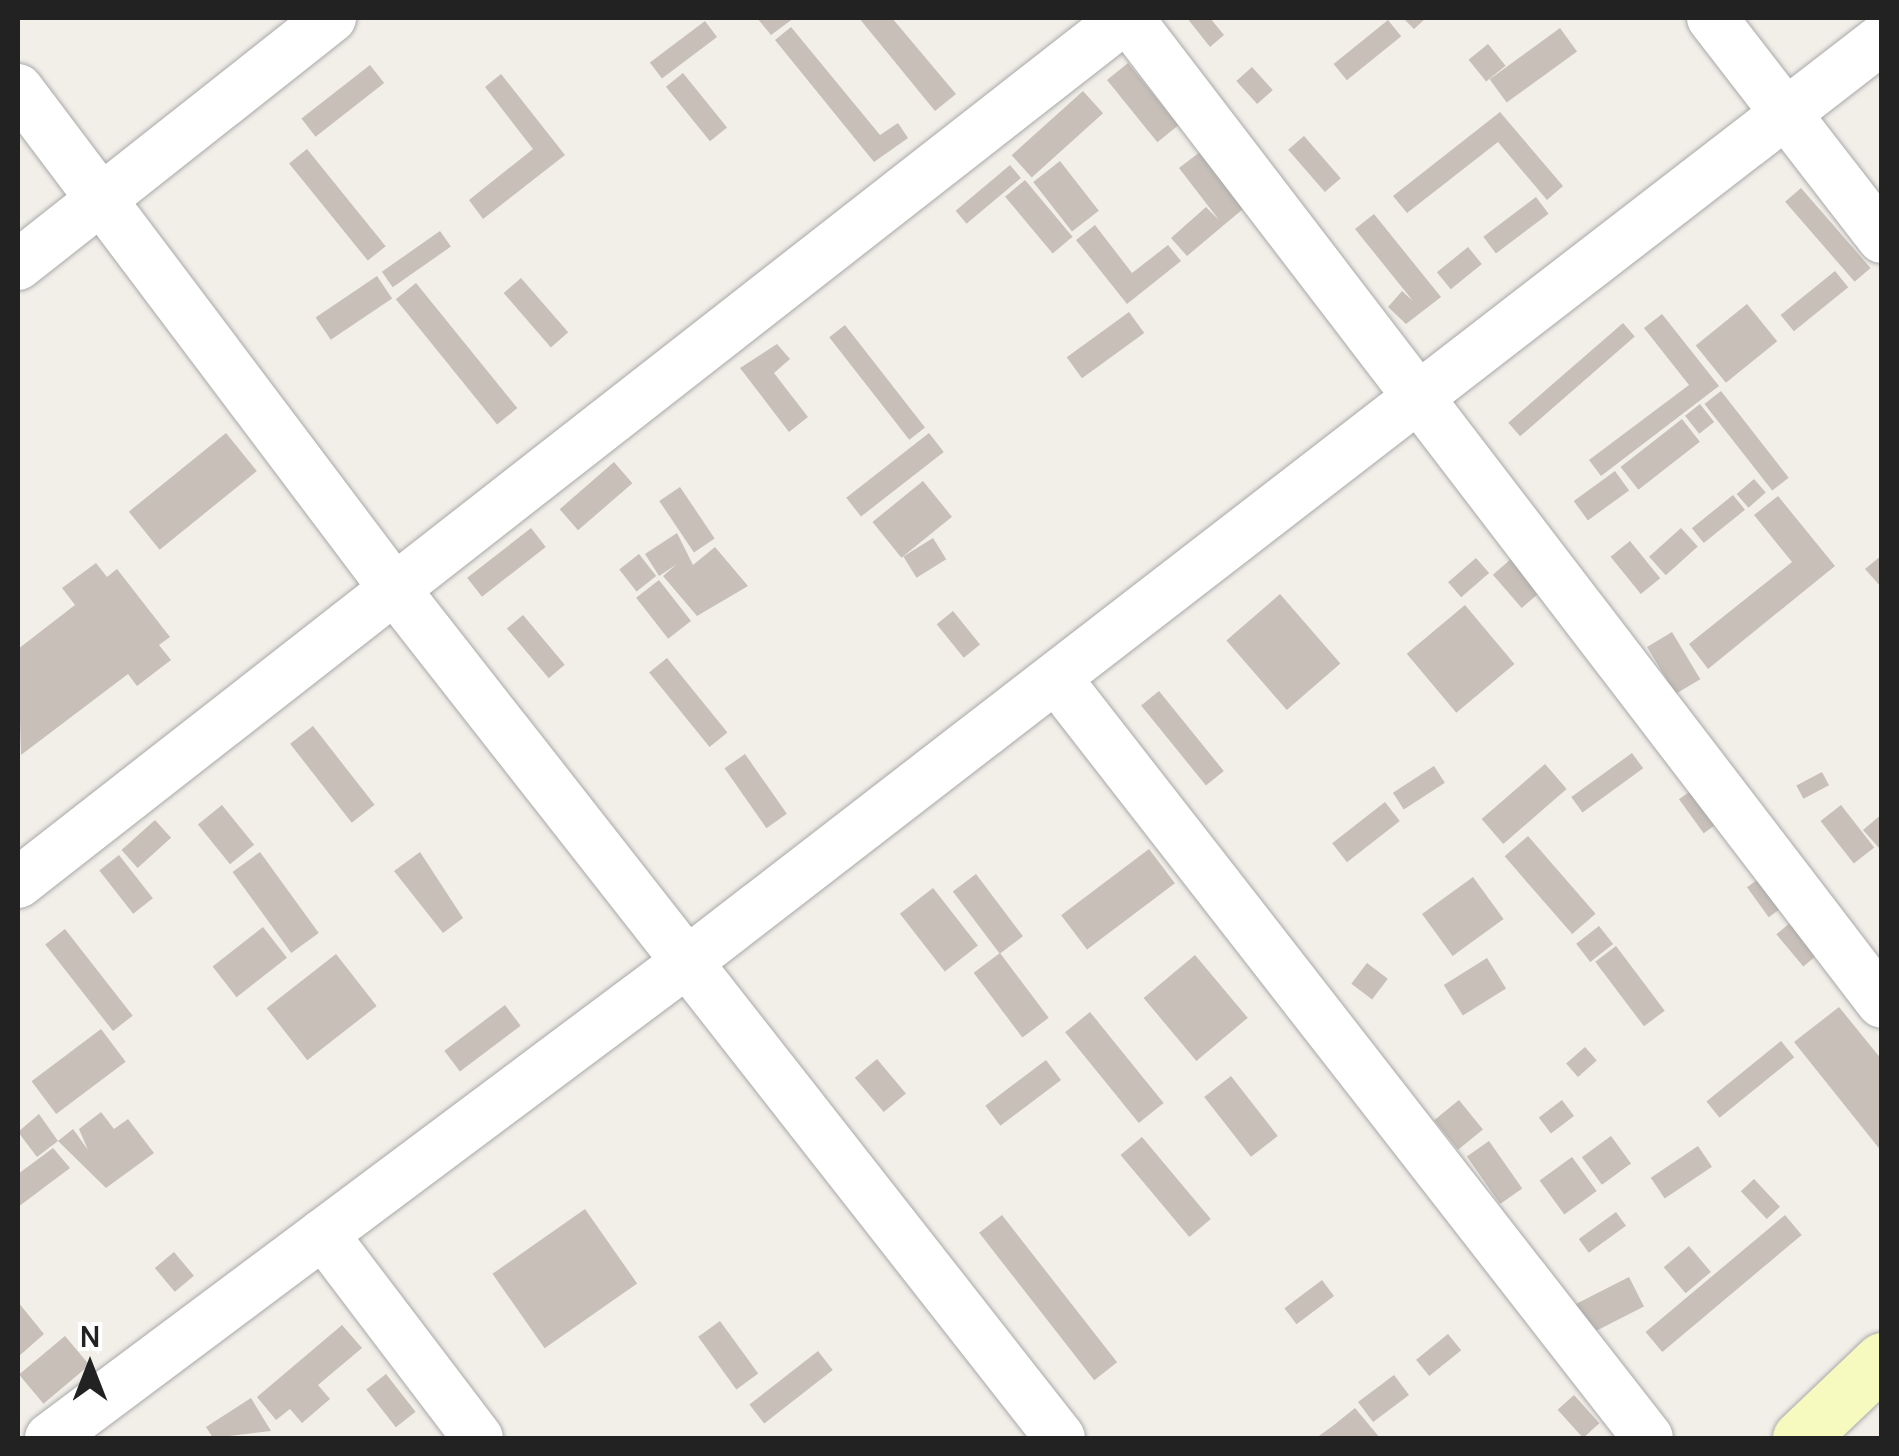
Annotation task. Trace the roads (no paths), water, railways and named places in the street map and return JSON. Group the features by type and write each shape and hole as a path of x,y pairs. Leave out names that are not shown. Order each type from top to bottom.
{"main road":[{"path":"1800,1438 1882,1360"}],"street":[{"path":"18,265 332,18"},
{"path":"18,883 1126,18 1422,394 1882,1003"},
{"path":"1712,18 1882,238"},
{"path":"50,1438 686,962 1882,39"},
{"path":"18,89 393,587 1060,1438"},
{"path":"1056,678 1648,1438"},
{"path":"323,1234 478,1438"}]}
